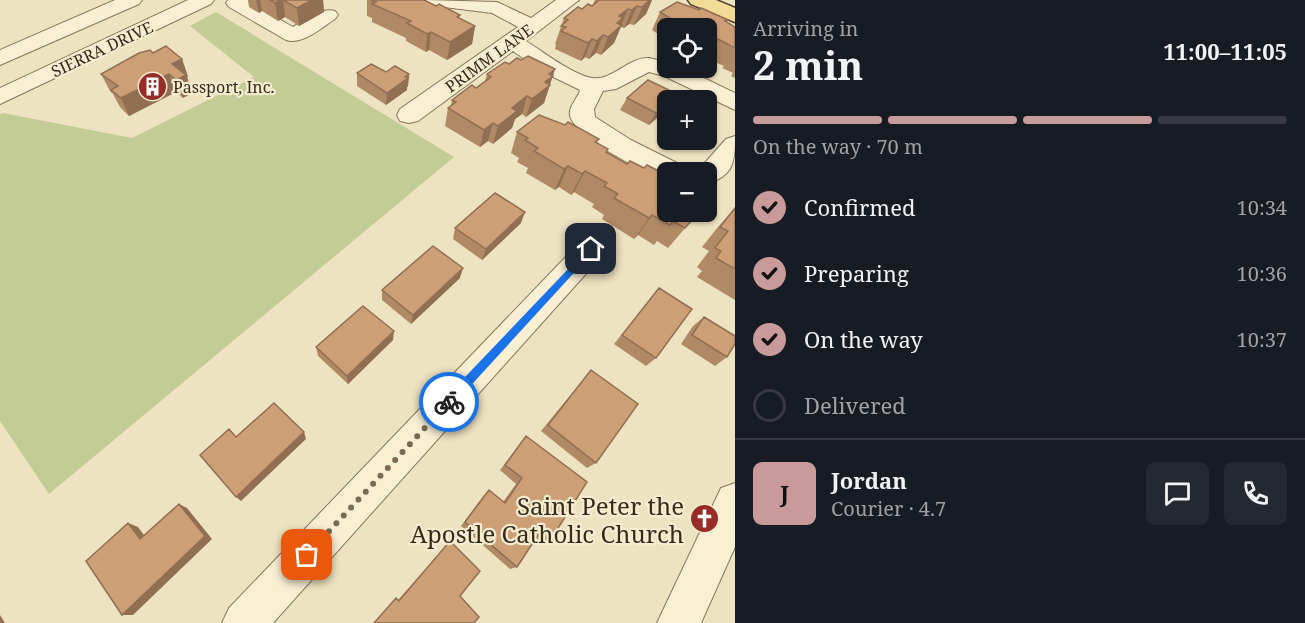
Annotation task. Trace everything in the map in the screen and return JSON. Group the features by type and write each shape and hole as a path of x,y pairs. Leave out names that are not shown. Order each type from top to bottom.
{"main road":[{"path":"698,0 735,16"}],"street":[{"path":"0,58 132,0"},
{"name":"SIERRA DRIVE","path":"0,97 204,0"},
{"path":"241,0 236,3 293,36 328,15"},
{"path":"436,0 505,4 533,27"},
{"name":"PRIMM LANE","path":"409,115 514,42 569,0"},
{"path":"514,42 552,67 588,85 608,84 641,66 650,65 672,71 735,102"},
{"path":"588,85 592,91 583,106 582,114 585,122 613,141 657,164"},
{"path":"717,166 735,145"},
{"path":"244,623 591,249"},
{"path":"679,623 732,523"}],"green space":[{"path":"216,12 454,157 49,494 0,421 0,114 132,138 254,77 190,26"}],"building":[{"path":"283,0 312,0 297,8"},
{"path":"371,0 424,0 436,6 439,4 475,26 450,42 431,32 427,34 407,23 411,21 372,4 376,2"},
{"path":"599,0 650,0 642,7 628,9 619,16 623,18 617,23 622,25 608,37 603,35 597,41 592,39 588,43 561,31 566,27 561,26 568,20 564,18 578,7 582,9 588,4 592,6"},
{"path":"677,2 699,10 701,8 728,20 725,21 735,27 735,48 717,40 717,18 670,18 660,12"},
{"path":"166,46 182,59 172,64 186,75 176,80 169,74 121,98 111,90 118,86 101,74 139,53 150,50 153,53"},
{"path":"528,56 555,69 549,74 553,76 545,82 550,85 532,99 527,96 512,108 517,111 498,126 493,123 484,130 448,108 456,102 452,100 472,85 476,88 491,77 487,74 505,62 509,64 517,58 521,60"},
{"path":"371,64 386,72 395,66 409,74 405,77 408,78 387,93 357,73"},
{"path":"648,80 669,90 657,90 656,113 627,98"},
{"path":"539,115 565,125 568,122 599,139 595,142 608,149 606,152 627,164 630,161 644,168 647,165 657,170 657,218 652,215 649,218 614,198 618,194 604,186 607,183 585,171 582,174 568,166 564,169 534,151 538,148 525,140 528,138 517,132"},
{"path":"495,193 525,212 486,249 455,228"},
{"path":"735,208 735,269 716,258 721,251 715,248 728,231 720,227"},
{"path":"675,222 690,222 685,228"},
{"path":"433,246 463,268 413,315 382,290"},
{"path":"659,288 692,309 656,358 622,335"},
{"path":"363,306 394,331 347,376 316,347"},
{"path":"704,317 735,336 735,344 727,357 692,335"},
{"path":"591,370 638,404 596,463 548,425"},
{"path":"274,403 304,432 236,497 200,455 229,429 236,437"},
{"path":"526,436 587,482 550,541 540,532 517,567 465,522 489,490 505,503 522,478 505,465"},
{"path":"179,504 205,536 122,615 86,561 128,523 140,539"},
{"path":"450,541 480,571 460,596 479,617 474,623 374,623 396,598 399,601"}],"way so far":[{"path":"307,555 449,402"}],"place":[{"name":"Passport, Inc.","path":"152,87"},
{"name":"Saint Peter the Apostle Catholic Church","path":"705,519"}],"route":[{"path":"449,402 591,249"}]}
